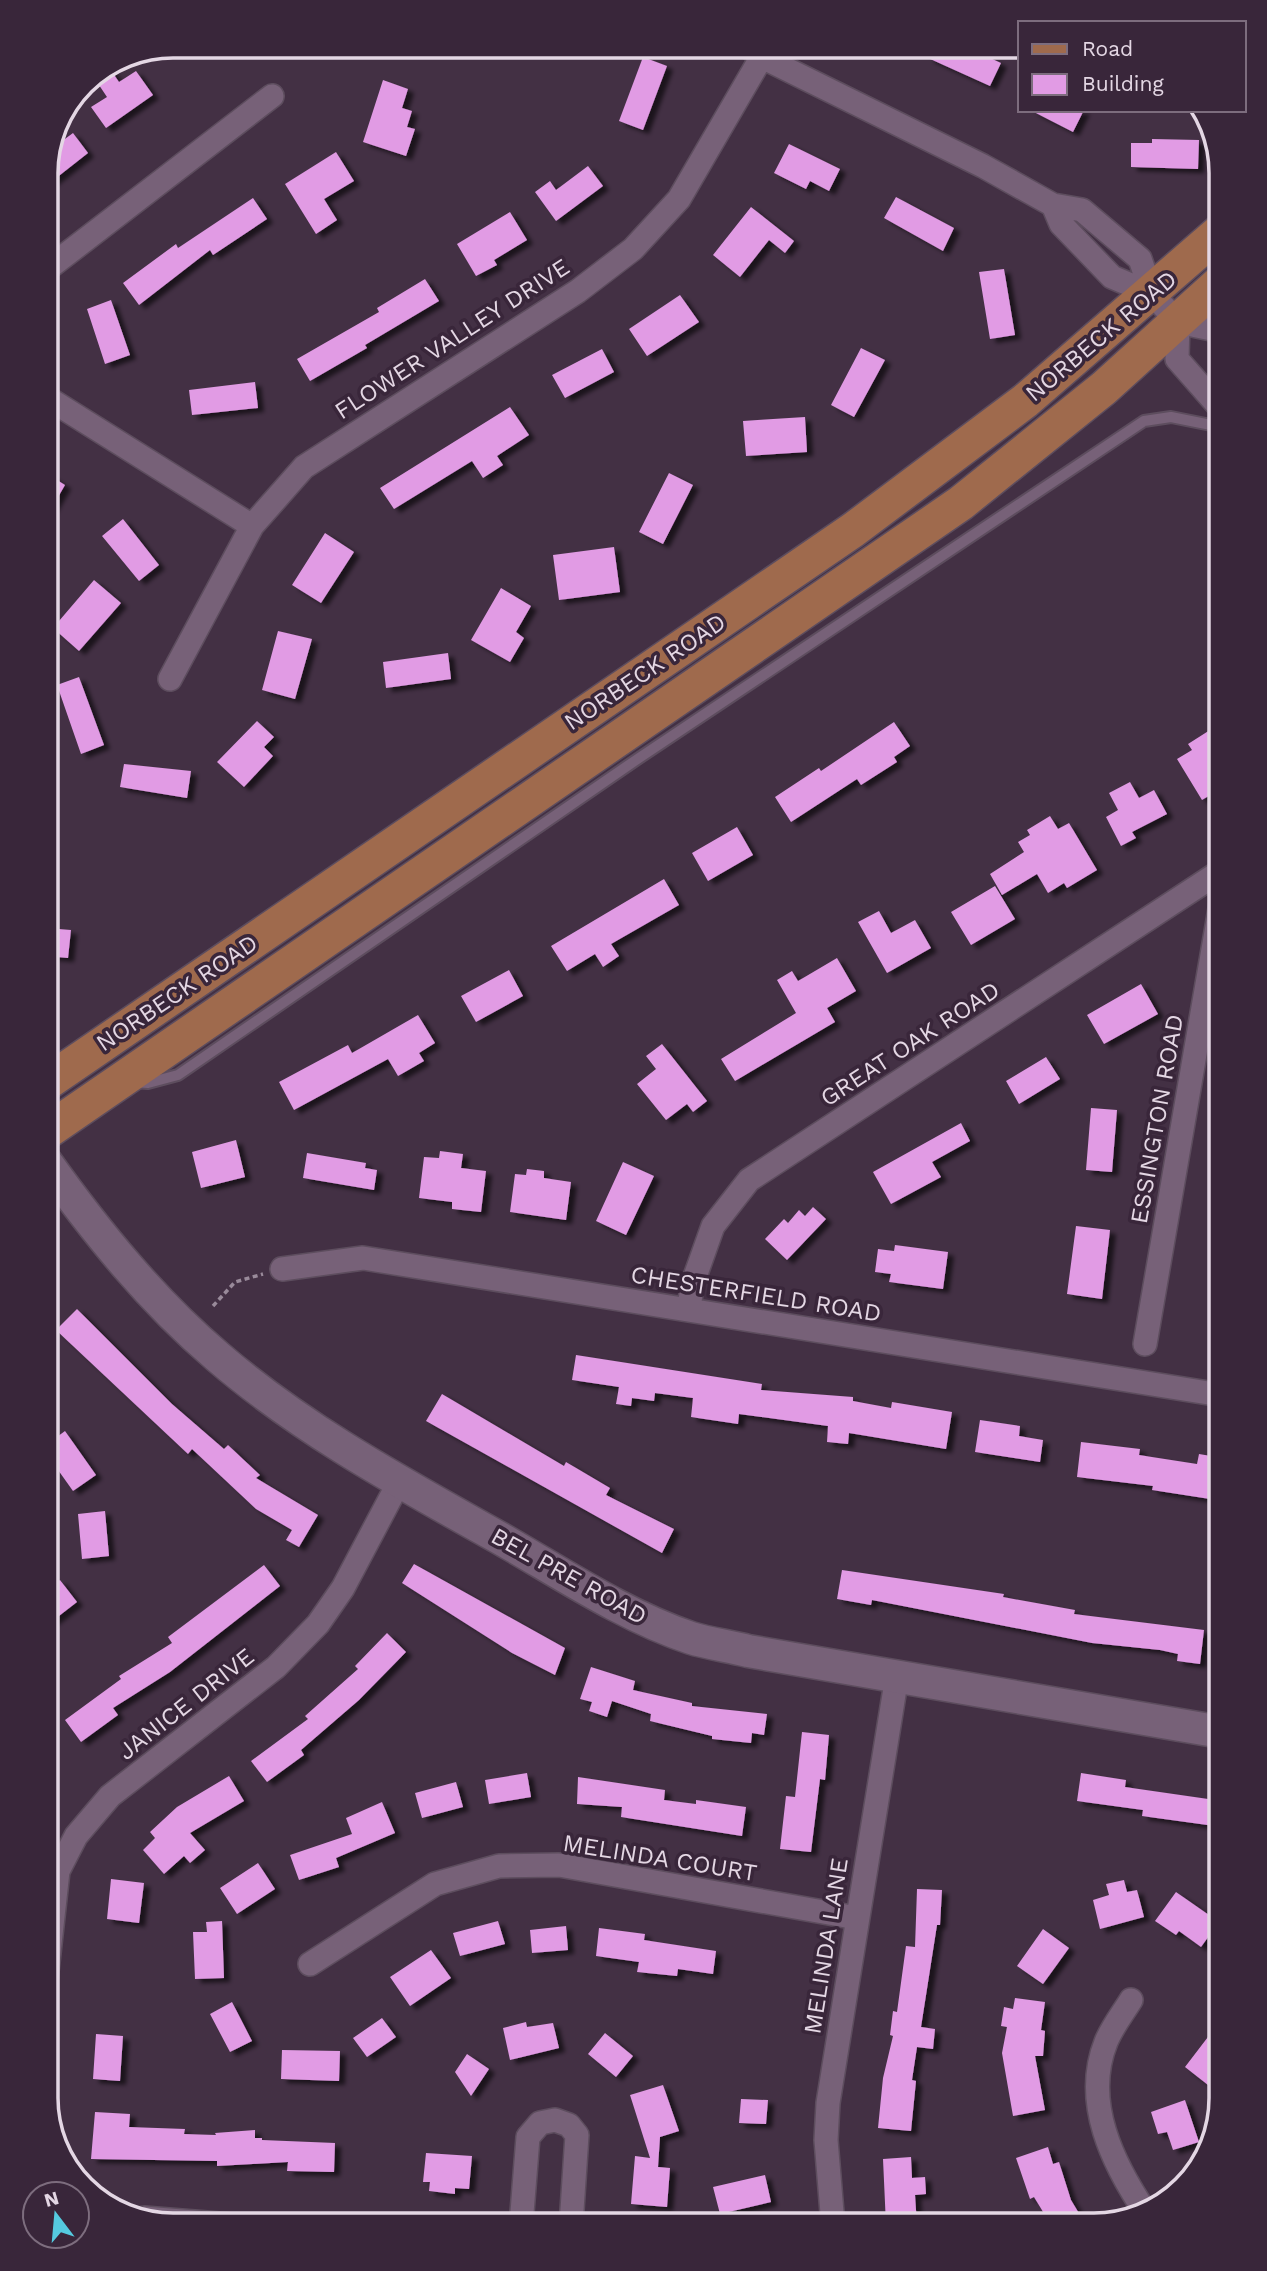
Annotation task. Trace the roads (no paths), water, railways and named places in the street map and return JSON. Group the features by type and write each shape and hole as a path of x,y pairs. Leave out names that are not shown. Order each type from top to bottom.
{"main road":[{"name":"NORBECK ROAD","path":"58,1075 853,530 1025,401 1209,243"},
{"name":"NORBECK ROAD","path":"58,1124 961,503 1104,388 1209,294"},
{"name":"BEL PRE ROAD","path":"58,1198 218,1357 318,1432 399,1482 640,1617 692,1638 1209,1730"}],"street":[{"name":"FLOWER VALLEY DRIVE","path":"170,679 252,526 304,467 329,448 578,291 633,249 679,199 755,58"},
{"path":"774,58 1053,205 1082,210 1140,259 1152,294 1178,322 1209,328"},
{"path":"58,261 272,96"},
{"path":"1053,205 1061,224 1112,277 1152,294"},
{"path":"1178,322 1177,359 1209,395"},
{"path":"58,405 252,526"},
{"name":"GREAT OAK ROAD","path":"689,1310 692,1285 713,1226 749,1180 1209,879"},
{"name":"ESSINGTON ROAD","path":"1145,1344 1209,977"},
{"name":"CHESTERFIELD ROAD","path":"282,1269 363,1258 1209,1393"},
{"name":"JANICE DRIVE","path":"58,1860 110,1796 276,1667 318,1624 343,1588 399,1482"},
{"name":"MELINDA LANE","path":"832,2213 826,2140 828,2104 897,1676"},
{"name":"MELINDA COURT","path":"310,1964 435,1884 499,1866 559,1866 857,1918"},
{"path":"1131,2000 1107,2040 1097,2077 1102,2123 1121,2175 1140,2203"},
{"path":"522,2213 528,2137 540,2123 555,2120 569,2125 577,2134 572,2213"}],"lane":[{"path":"120,1081 148,1083 178,1075 639,758 1144,421 1171,417 1209,424"}]}
